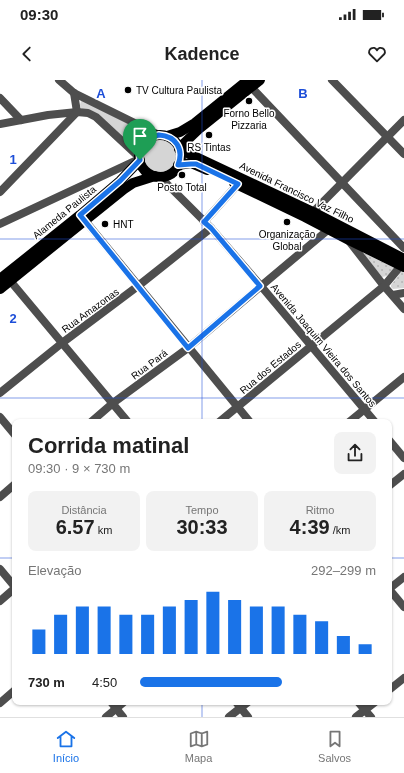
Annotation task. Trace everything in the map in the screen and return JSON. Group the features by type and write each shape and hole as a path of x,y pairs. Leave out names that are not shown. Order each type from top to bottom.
{"main road":[{"path":"163,136 172,139 176,143 179,148 180,160 175,170 170,174 165,176 157,176 150,174 142,165 139,158 142,144 152,136 163,136 180,132 195,123 248,82 260,80"},
{"path":"179,148 248,82"},
{"name":"Avenida Francisco Vaz Filho","path":"179,148 313,212 403,263"},
{"name":"Alameda Paulista","path":"82,218 120,181 139,158"},
{"name":"Avenida Francisco Vaz Filho","path":"178,165 196,164 349,240 403,263"},
{"name":"Alameda Paulista","path":"0,289 5,278 82,218 134,183 157,176"}],"street":[{"path":"332,80 404,154"},
{"path":"65,82 74,93 163,136"},
{"path":"248,82 404,248"},
{"path":"74,93 77,112"},
{"path":"0,98 21,120"},
{"path":"0,192 77,112"},
{"path":"0,124 48,115 77,112 88,113 96,117 139,158 0,224"},
{"path":"313,212 404,120"},
{"name":"Avenida Joaquim Vieira dos Santos","path":"157,176 211,228 373,419"},
{"path":"204,222 238,184"},
{"path":"82,218 247,419"},
{"name":"Rua Amazonas","path":"0,393 211,228"},
{"name":"Rua Pará","path":"95,419 188,348 260,286 329,230"},
{"path":"349,240 384,286 404,309"},
{"name":"Rua dos Estados","path":"223,419 384,286 403,263"},
{"path":"5,278 126,419"},
{"path":"393,295 404,293"},
{"path":"353,419 404,377"},
{"path":"0,417 12,431"},
{"path":"392,444 404,458"},
{"path":"392,484 404,474"},
{"path":"0,497 12,487"},
{"path":"0,569 12,584"},
{"path":"392,587 404,577"},
{"path":"0,601 12,591"},
{"path":"392,593 404,607"},
{"path":"392,688 404,678"},
{"path":"0,703 12,693"},
{"path":"106,717 114,705 123,717"},
{"path":"229,717 238,705 248,717"},
{"path":"361,705 371,717"},
{"path":"356,717 371,705"}],"shaded area":[{"path":"81,100 148,134 139,141 135,151 82,110 80,105"},
{"path":"160,140 171,145 176,156 171,167 160,172 149,167 144,156 149,145"},
{"path":"364,253 395,268 387,276 382,277"},
{"path":"402,271 404,271 404,288 393,289 391,285"}],"place":[{"name":"TV Cultura Paulista","path":"128,90"},
{"name":"Forno Bello Pizzaria","path":"249,101"},
{"name":"RS Tintas","path":"209,135"},
{"name":"Posto Total","path":"182,175"},
{"name":"Organização Global","path":"287,222"},
{"name":"HNT","path":"105,224"}],"route":[{"path":"163,135 172,139 179,148 180,160 178,165 196,164 238,184 204,222 211,228 260,286 188,348 80,215 120,181 140,160 139,157 142,144 152,136 163,135"}]}
